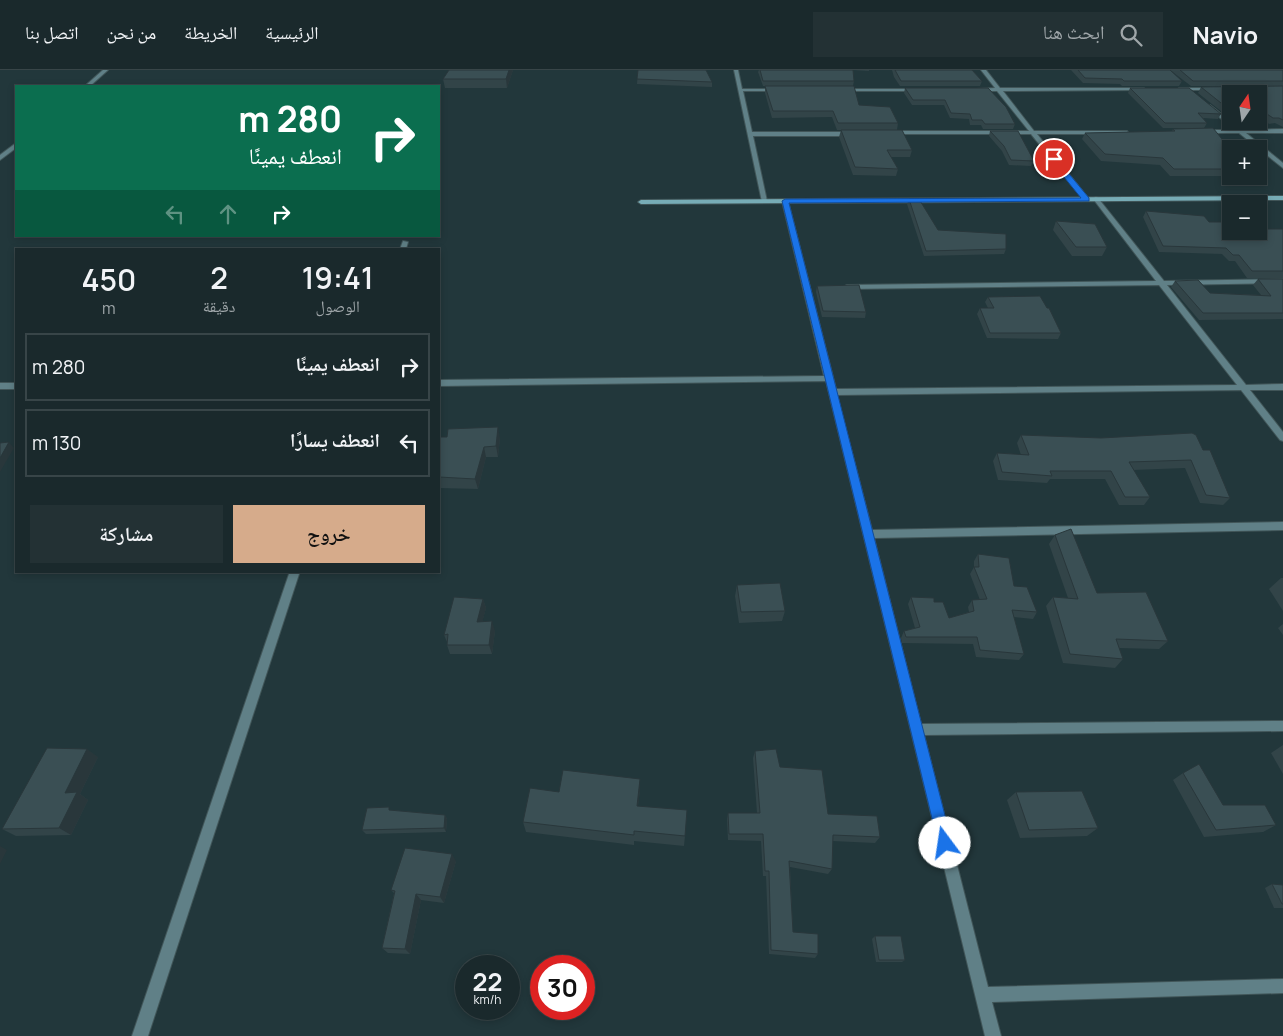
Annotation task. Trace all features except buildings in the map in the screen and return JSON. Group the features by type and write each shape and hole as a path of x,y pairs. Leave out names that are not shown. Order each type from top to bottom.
{"street":[{"path":"88,85 106,70"},
{"path":"736,70 764,201"},
{"path":"983,70 1087,200"},
{"path":"1176,80 1196,95"},
{"path":"969,90 1148,89"},
{"path":"1168,89 1217,89"},
{"path":"740,90 780,90"},
{"path":"830,90 919,90"},
{"path":"1203,101 1283,166"},
{"path":"1202,132 1283,131"},
{"path":"886,133 1132,132"},
{"path":"749,134 857,134"},
{"path":"0,158 15,146"},
{"path":"641,202 1283,198"},
{"path":"1096,199 1283,438"},
{"path":"785,201 811,287 829,378 993,1036"},
{"path":"836,287 1283,281"},
{"path":"440,383 829,378"},
{"path":"0,386 15,386"},
{"path":"833,392 1283,387"},
{"path":"868,534 1283,526"},
{"path":"140,1036 294,573"},
{"path":"917,730 1283,726"},
{"path":"982,995 1283,986"}],"route":[{"path":"945,843 785,201 1087,200 1054,159"}]}
